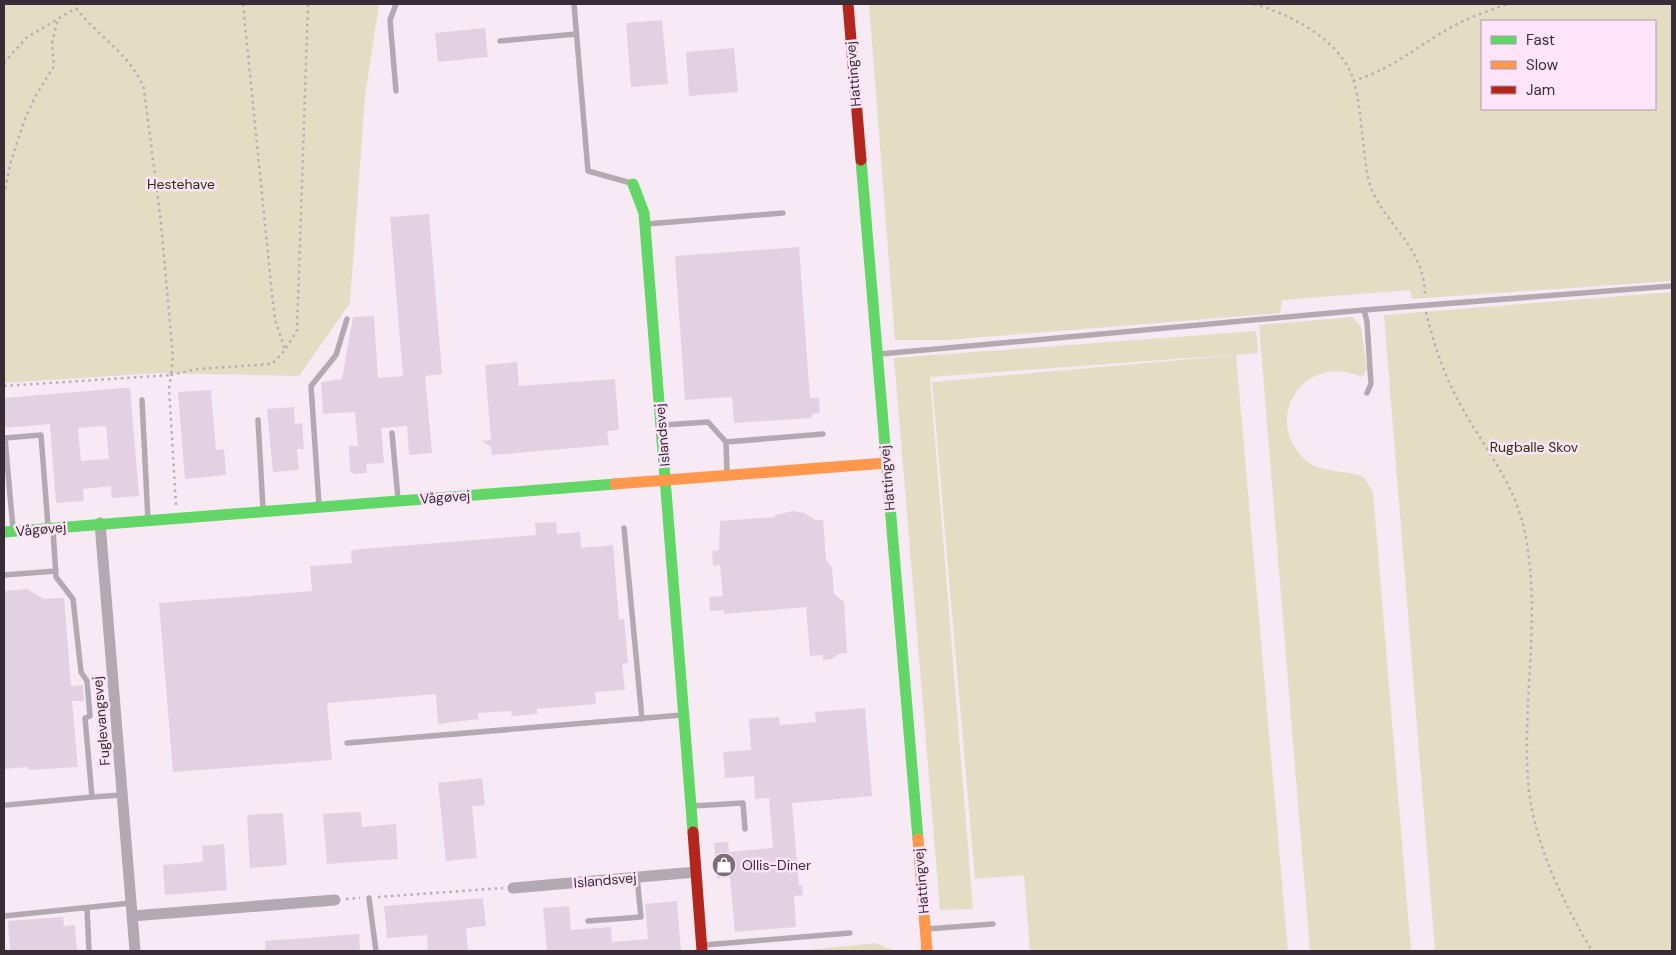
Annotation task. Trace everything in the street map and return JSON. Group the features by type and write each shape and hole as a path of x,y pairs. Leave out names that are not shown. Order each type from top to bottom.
{"street":[{"name":"Hattingvej","path":"848,4 927,951"},
{"name":"Islandsvej","path":"633,184 644,213 645,224 702,948"},
{"name":"Vågøvej","path":"8,531 886,463"},
{"name":"Fuglevangsvej","path":"100,524 135,951"},
{"name":"Islandsvej","path":"513,888 696,872"},
{"path":"132,916 334,900"}],"lane":[{"path":"396,4 390,20 396,91"},
{"name":"Islandsvej","path":"574,4 588,171 633,184"},
{"path":"500,41 576,34"},
{"path":"645,224 783,213"},
{"path":"877,354 1364,310 1672,286"},
{"path":"1364,310 1367,322 1371,384 1367,392"},
{"path":"319,507 311,386 336,354 347,319"},
{"path":"142,400 148,520"},
{"path":"258,420 264,511"},
{"path":"661,425 708,422 726,442 727,475"},
{"path":"392,433 398,501"},
{"path":"726,442 823,434"},
{"path":"8,531 5,438 41,435 56,577 73,599 82,672 87,681 90,716 85,718 92,797"},
{"path":"624,528 642,719"},
{"path":"4,575 56,571"},
{"path":"347,743 684,715"},
{"path":"7,805 122,796"},
{"path":"691,806 743,803 745,829"},
{"path":"588,921 641,917 636,877"},
{"path":"369,898 376,951"},
{"path":"4,916 131,903"},
{"path":"87,908 89,951"},
{"path":"925,929 993,924"},
{"path":"702,948 850,933"}],"path":[{"path":"4,63 26,38 76,8 78,4"},
{"path":"243,4 274,310 284,350"},
{"path":"4,386 171,376 197,369 272,364 284,350 297,330 308,4"},
{"path":"1254,4 1273,9 1310,29 1335,50 1350,73 1359,108 1367,177 1374,194 1416,255 1425,289 1425,305 1433,340 1444,372 1460,405 1495,462 1522,521 1529,552 1532,644 1527,728 1528,781 1535,824 1551,868 1576,923 1592,951"},
{"path":"1353,81 1377,74 1461,22 1507,4"},
{"path":"76,8 87,22 139,74 144,89 161,223 172,357 169,388 177,519"},
{"path":"4,195 11,161 25,119 35,97 54,66 52,43 58,19"},
{"path":"334,900 513,888"}],"green space":[{"name":"Hestehave","path":"4,4 379,4 365,96 350,303 299,376 159,373 4,383"},
{"path":"869,4 1672,4 1672,281 1412,299 1410,290 1282,300 1280,313 948,340 895,340"},
{"name":"Rugballe Skov","path":"1672,292 1672,951 1435,951 1384,315"},
{"path":"1353,317 1361,327 1367,369 1362,377 1340,371 1321,374 1305,382 1294,395 1288,411 1288,429 1294,446 1308,462 1326,470 1363,476 1373,492 1411,951 1310,951 1259,325"},
{"path":"1256,331 1258,353 930,377 973,909 940,910 894,358"},
{"path":"1236,355 1288,951 1030,951 1024,875 975,879 932,382"},
{"path":"875,943 895,951 799,951"}],"building":[{"path":"662,20 668,84 631,87 626,23"},
{"path":"485,28 488,57 438,62 435,33"},
{"path":"734,48 738,92 689,96 686,52"},
{"path":"429,214 442,374 425,376 432,453 409,455 407,426 381,428 384,463 366,464 367,473 354,474 350,471 349,446 358,446 355,412 323,414 321,382 342,379 353,317 374,316 378,378 403,376 390,217"},
{"path":"799,247 810,398 819,398 820,413 812,414 812,418 734,423 732,397 685,400 675,256"},
{"path":"517,362 519,386 615,379 619,430 607,431 609,445 492,455 491,447 482,441 491,440 485,365"},
{"path":"130,388 139,496 112,498 111,486 83,489 84,501 56,503 50,424 4,428 4,398","holes":["106,426 109,459 81,461 78,428"]},
{"path":"211,390 216,450 224,449 226,475 185,479 178,392"},
{"path":"294,407 295,424 302,423 304,449 297,449 299,470 273,472 267,409"},
{"path":"793,511 804,513 815,520 823,520 826,560 832,568 834,594 844,602 847,653 841,653 831,659 823,660 823,655 810,656 806,607 724,614 724,610 710,611 709,597 723,596 720,565 713,566 712,551 719,550 720,521 775,517 775,515"},
{"path":"556,522 557,534 580,532 581,548 613,545 619,620 624,619 628,663 622,664 625,690 595,692 596,704 537,709 537,714 512,716 511,711 478,713 479,719 438,724 436,694 327,703 332,760 173,772 159,603 312,591 310,566 352,563 351,550 536,535 535,523"},
{"path":"27,589 44,599 64,598 71,686 83,685 84,701 72,701 78,767 28,770 28,767 4,769 4,591"},
{"path":"865,708 872,796 792,803 799,886 802,885 803,895 794,896 796,927 735,932 730,877 717,879 714,843 728,842 729,852 773,848 769,798 755,799 754,776 725,778 723,752 751,750 749,719 779,717 780,725 816,722 815,712"},
{"path":"482,778 485,805 472,806 477,858 446,861 438,783"},
{"path":"283,813 287,865 250,868 247,815"},
{"path":"361,813 362,827 396,824 398,859 327,864 323,814"},
{"path":"224,844 227,890 165,895 163,865 203,862 202,846"},
{"path":"483,898 486,926 466,928 468,951 428,951 427,935 387,938 384,906"},
{"path":"677,901 681,951 547,951 543,908 569,906 571,930 611,927 612,942 648,939 645,904"},
{"path":"63,917 64,926 75,925 77,951 10,951 8,921"},
{"path":"359,934 360,951 266,951 265,941"}],"traffic: fast":[{"path":"861,160 918,839"},
{"path":"633,184 644,213 693,832"},
{"path":"4,532 615,484"}],"traffic: slow":[{"path":"615,484 886,463"},
{"path":"918,839 927,951"}],"traffic: jam":[{"path":"848,4 861,160"},
{"path":"693,832 702,951"}],"place":[{"name":"Ollis-Diner","path":"724,865"}]}
